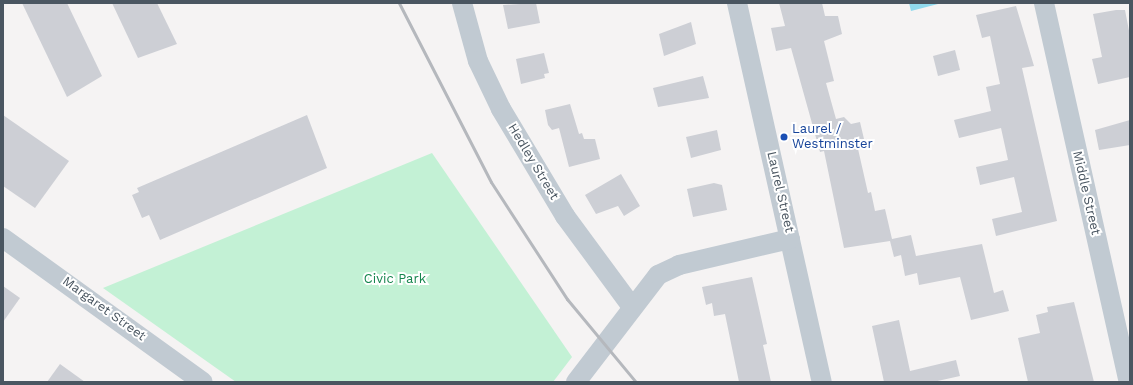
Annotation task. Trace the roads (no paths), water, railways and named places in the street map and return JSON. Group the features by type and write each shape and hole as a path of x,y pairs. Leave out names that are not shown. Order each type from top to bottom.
{"street":[{"name":"Hedley Street","path":"462,3 478,61 501,109 565,216 632,306"},
{"name":"Laurel Street","path":"737,3 822,382"},
{"name":"Middle Street","path":"1044,3 1129,382"},
{"name":"Margaret Street","path":"3,238 204,382"},
{"path":"576,382 632,306 658,275 679,265 790,239"}],"water":[{"path":"909,3 938,3 938,4 911,11"}],"railway":[{"path":"399,3 491,182 567,299 636,382"}],"place":[{"name":"Laurel / Westminster","path":"784,137"}],"park label":[{"name":"Civic Park","path":"395,279"}]}
